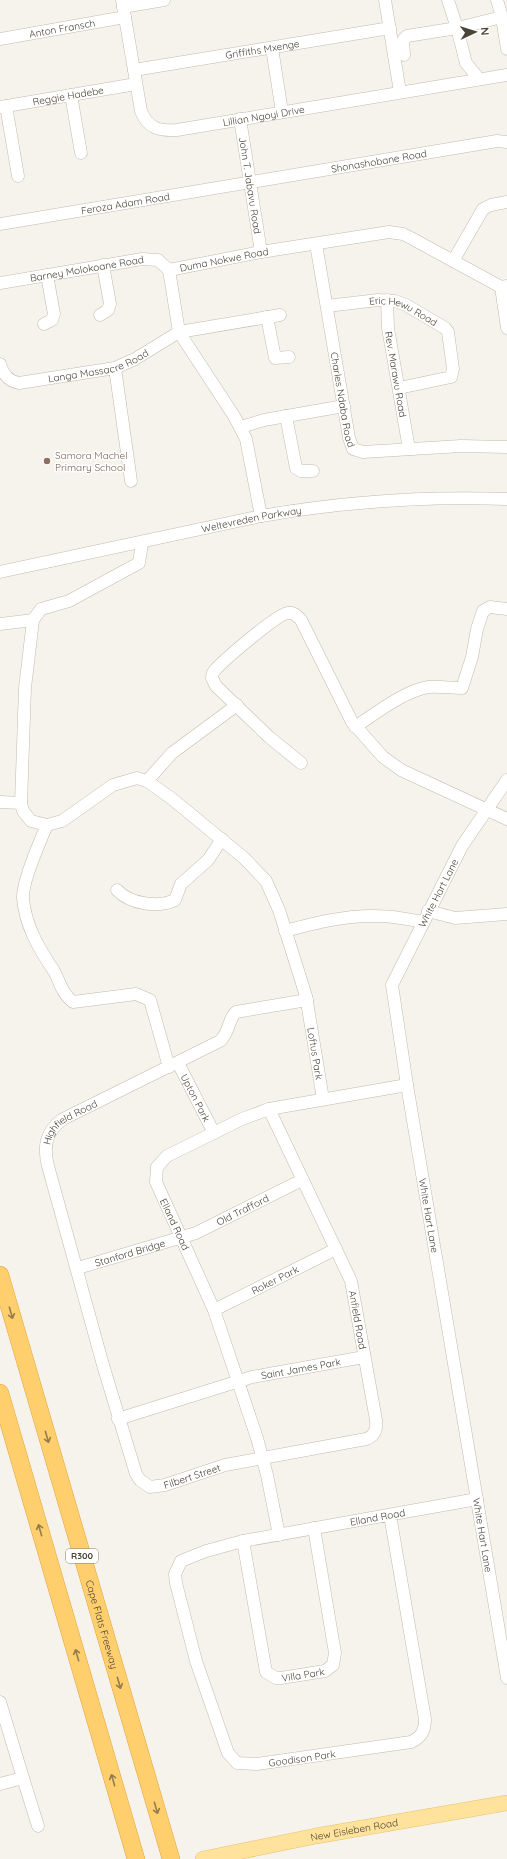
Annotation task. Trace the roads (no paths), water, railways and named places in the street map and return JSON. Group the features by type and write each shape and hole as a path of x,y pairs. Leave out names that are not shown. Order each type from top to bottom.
{"highway":[{"name":"Cape Flats Freeway","path":"0,1275 171,1859"},
{"path":"0,1393 134,1852"}],"main road":[{"name":"New Eisleben Road","path":"202,1859 316,1836 507,1803"}],"street":[{"name":"Anton Fransch","path":"0,39 123,8 164,0"},
{"path":"385,0 400,92"},
{"path":"448,0 466,63 479,79"},
{"path":"497,0 502,17 507,49"},
{"name":"Lillian Ngoyi Drive","path":"123,8 136,84 144,118 150,126 160,130 177,130 507,75"},
{"path":"404,55 402,42 404,38 457,28 502,17"},
{"name":"Griffiths Mxenge","path":"134,70 390,28"},
{"path":"272,48 282,112"},
{"name":"Reggie Hadebe","path":"3,106 136,84"},
{"path":"70,95 81,153"},
{"path":"3,106 18,176"},
{"name":"John T. Jabavu Road","path":"240,119 261,252"},
{"name":"Shonashobane Road","path":"250,182 497,141 507,142"},
{"name":"Feroza Adam Road","path":"0,224 250,182"},
{"path":"453,260 483,209 491,205 507,202"},
{"name":"Duma Nokwe Road","path":"261,516 250,456 241,427 179,332 170,286 169,270 261,252 389,232 411,238 504,287"},
{"name":"Charles Ndaba Road","path":"316,244 349,438 353,448 363,452 461,446 507,447"},
{"name":"Barney Molokoane Road","path":"0,283 103,265 151,259 158,260 169,270"},
{"path":"100,315 108,310 110,304 103,265"},
{"path":"44,324 52,320 54,314 47,274"},
{"path":"504,287 507,328"},
{"name":"Eric Hewu Road","path":"327,306 386,300 406,305 440,323 448,332 453,369 451,377 398,388"},
{"name":"Rev. Marawu Road","path":"386,300 388,328 409,449"},
{"path":"179,332 280,315"},
{"path":"267,317 275,358 289,357"},
{"name":"Langa Massacre Road","path":"0,364 4,374 12,381 26,382 115,368 135,359 179,332"},
{"path":"115,368 131,481"},
{"path":"241,427 254,422 344,406"},
{"path":"286,416 296,468 301,471 313,471"},
{"name":"Weltevreden Parkway","path":"0,572 261,516 303,509 376,501 460,497 507,499"},
{"path":"142,542 139,563 69,600 41,609 32,620 25,688 21,803 23,811 31,821 47,825 62,821 113,785 137,778 147,781 172,753 237,705"},
{"path":"355,727 392,703 418,690 433,687 462,688 472,657 477,629 483,611 490,607 507,608"},
{"path":"301,763 269,737 216,686 212,678 213,673 278,617 292,613 301,620 306,629 355,727 389,763 507,819"},
{"path":"0,624 32,620"},
{"name":"White Hart Lane","path":"507,780 462,846 392,985 407,1085 507,1678"},
{"name":"Loftus Park","path":"147,781 222,839 266,882 276,902 308,1004 323,1099"},
{"path":"0,802 21,803"},
{"name":"Upton Park","path":"47,825 26,879 23,897 27,920 33,937 57,976 66,997 73,1002 136,994 150,1000 174,1065 214,1133"},
{"path":"117,890 125,897 138,902 171,902 175,900 181,884 208,860 222,839"},
{"path":"285,931 332,920 366,916 426,916 454,918 507,914"},
{"name":"Highfield Road","path":"103,1365 78,1268 45,1154 47,1137 55,1125 63,1119 220,1041 225,1037 233,1015 236,1012 308,1004"},
{"name":"Elland Road","path":"279,1535 263,1458 238,1381 214,1310 156,1182 157,1167 167,1156 254,1114 269,1109 407,1085"},
{"name":"Anfield Road","path":"263,1458 371,1437 375,1432 376,1420 351,1281 269,1109"},
{"name":"Old Trafford","path":"182,1238 206,1228 302,1180"},
{"name":"Stanford Bridge","path":"78,1268 182,1238"},
{"name":"Roker Park","path":"214,1310 336,1250"},
{"name":"Saint James Park","path":"238,1381 364,1357"},
{"name":"Filbert Street","path":"103,1365 118,1419 136,1474 140,1480 150,1487 165,1485 225,1465 263,1458"},
{"path":"118,1419 238,1381"},
{"name":"Elland Road","path":"243,1541 477,1499"},
{"name":"Goodison Park","path":"243,1541 186,1558 177,1566 175,1574 196,1661 218,1727 228,1753 232,1759 237,1763 257,1764 411,1742 422,1734 425,1726 425,1718 390,1515"},
{"name":"Villa Park","path":"243,1541 266,1672 276,1678 281,1678 325,1671 333,1665 335,1653 314,1528"},
{"path":"0,1702 38,1826"},
{"path":"0,1784 23,1778"}],"place":[{"name":"Samora Machel Primary School","path":"47,461"}]}
